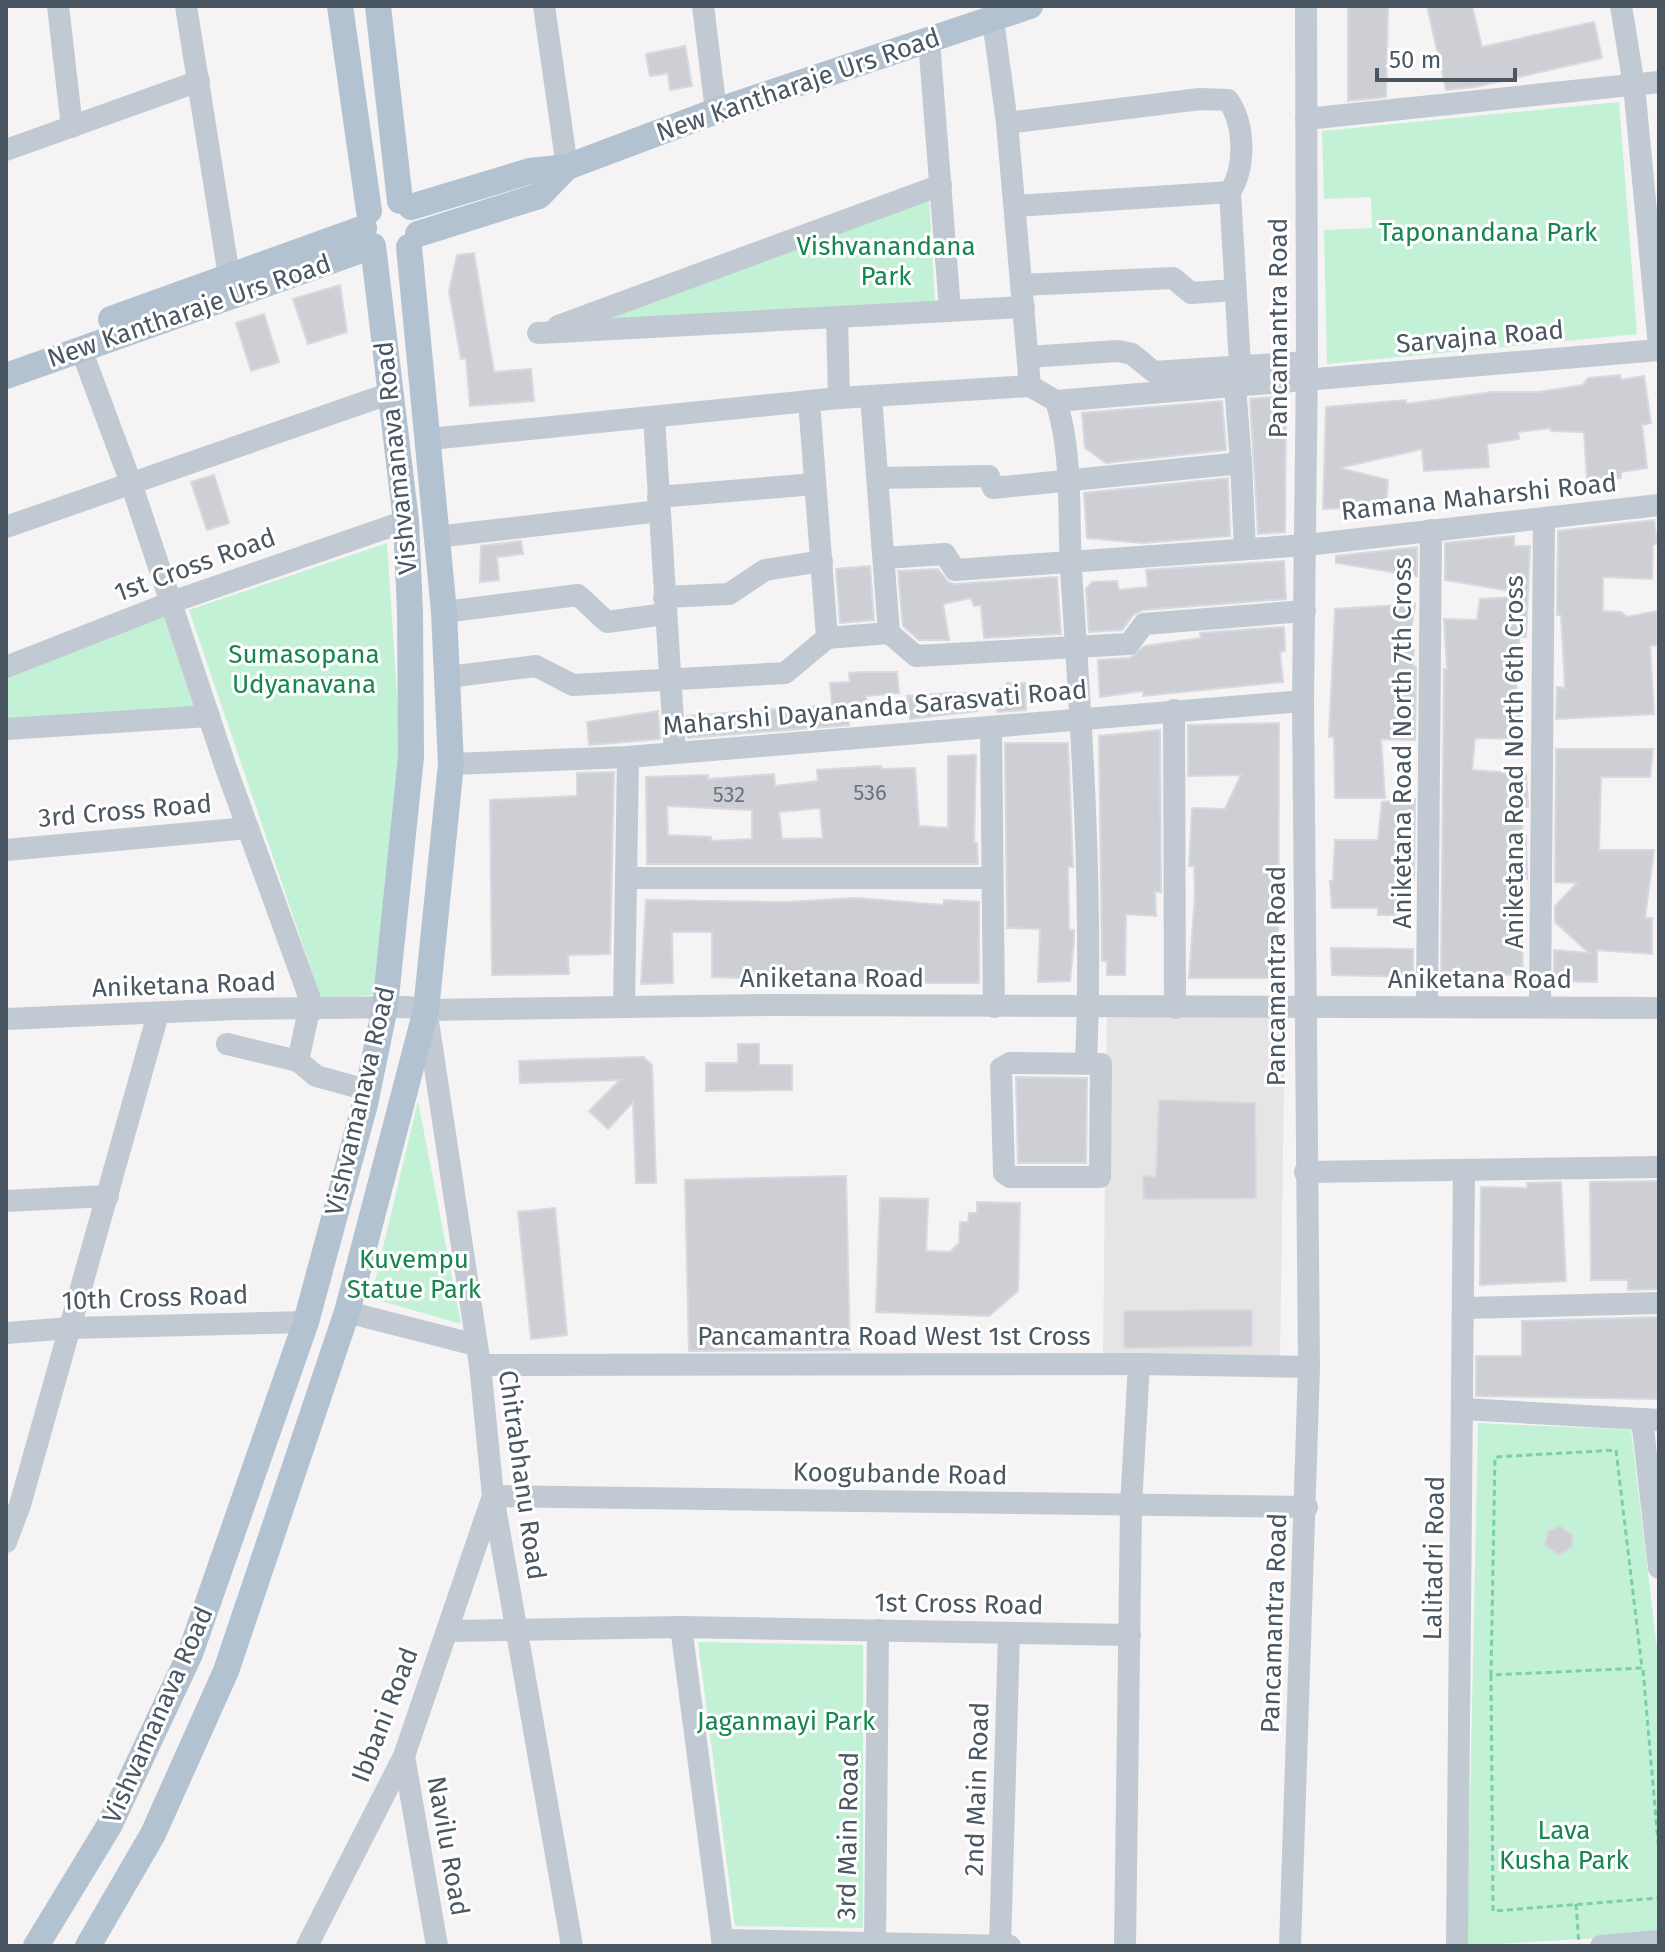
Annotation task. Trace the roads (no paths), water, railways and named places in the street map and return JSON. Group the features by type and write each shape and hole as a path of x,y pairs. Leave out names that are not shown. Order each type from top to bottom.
{"main road":[{"name":"Vishvamanava Road","path":"36,1946 109,1826 190,1654 306,1322 367,1090 385,1007 411,757 406,521 340,6"},
{"path":"378,6 405,204 417,217 413,241 387,253 369,228 382,201 405,204"},
{"name":"New Kantharaje Urs Road","path":"405,204 530,171 567,167 716,111 1030,6"},
{"name":"New Kantharaje Urs Road","path":"413,241 539,196 567,167"},
{"name":"New Kantharaje Urs Road","path":"6,357 369,228"},
{"name":"New Kantharaje Urs Road","path":"6,376 81,349 369,228"},
{"name":"Vishvamanava Road","path":"95,1944 153,1834 226,1671 347,1312 426,1010 451,764 444,612 413,241"}],"street":[{"path":"58,6 72,127"},
{"path":"186,6 229,276"},
{"path":"544,6 567,167"},
{"path":"703,6 716,111"},
{"name":"Pancamantra Road","path":"1290,1946 1307,1507 1309,1367 1303,701 1307,371 1306,6"},
{"path":"1621,6 1653,224 1659,348"},
{"path":"993,20 1007,123 1030,386"},
{"path":"929,41 950,310"},
{"path":"6,150 199,81"},
{"path":"1306,119 1659,82"},
{"path":"1007,123 1200,99 1228,100 1238,114 1239,178 1230,192 1245,549"},
{"path":"941,185 538,333 950,310 1023,296 1173,278 1191,293 1235,290"},
{"path":"1015,206 1230,192"},
{"path":"837,318 839,398"},
{"name":"Sarvajna Road","path":"1237,375 1659,348"},
{"path":"81,349 131,483 312,1010 298,1061"},
{"path":"1028,357 1118,351 1132,354 1154,372 1237,375"},
{"path":"430,439 839,398 1030,386 1056,401 1237,375"},
{"path":"6,527 391,393"},
{"path":"871,396 889,633"},
{"path":"809,401 827,638"},
{"path":"1056,401 1061,416 1067,482 1081,718 1088,1007 1086,1063"},
{"path":"654,417 675,753"},
{"path":"878,478 989,476 993,488 1241,463"},
{"path":"436,537 815,484"},
{"name":"Ramana Maharshi Road","path":"884,558 945,554 955,570 1306,545 1659,505"},
{"name":"Aniketana Road North 6th Cross","path":"1540,1007 1544,518"},
{"name":"1st Cross Road","path":"6,667 172,602 406,521"},
{"name":"Aniketana Road North 7th Cross","path":"1427,1005 1431,530"},
{"path":"444,612 578,595 607,622 664,605 729,594 765,570 822,561"},
{"path":"448,677 536,666 573,685 671,677 785,673 827,638 889,633 916,656 1129,644 1144,624 1305,611"},
{"name":"Maharshi Dayananda Sarasvati Road","path":"451,764 628,757 1303,701"},
{"path":"1174,710 1175,1008"},
{"path":"6,729 209,716"},
{"path":"991,727 994,1007"},
{"path":"624,1006 628,757"},
{"name":"3rd Cross Road","path":"6,850 248,828"},
{"path":"626,878 992,878"},
{"name":"Aniketana Road","path":"6,1019 236,1009 385,1007 426,1010 624,1006 1175,1008 1427,1005 1659,1008"},
{"name":"Chitrabhanu Road","path":"426,1010 478,1355 493,1496 572,1946"},
{"path":"6,1542 20,1505 71,1328 158,1014"},
{"path":"227,1044 298,1061 316,1076 367,1090"},
{"path":"1086,1063 1101,1064 1104,1068 1100,1177 1010,1177 1004,1173 1004,1064 1086,1063"},
{"path":"1305,1172 1659,1167"},
{"name":"Lalitadri Road","path":"1457,1946 1464,1170"},
{"path":"6,1201 108,1196"},
{"path":"1465,1308 1659,1303"},
{"name":"Pancamantra Road West 1st Cross","path":"347,1312 478,1355 1309,1367"},
{"name":"10th Cross Road","path":"6,1333 71,1328 306,1322"},
{"path":"1125,1946 1131,1505 1139,1364"},
{"path":"1463,1409 1651,1420 1659,1568"},
{"name":"Koogubande Road","path":"493,1496 1307,1507"},
{"name":"Ibbani Road","path":"307,1946 404,1756 493,1496"},
{"path":"681,1627 722,1943 1010,1946"},
{"name":"1st Cross Road","path":"447,1631 681,1627 1130,1635"},
{"name":"3rd Main Road","path":"875,1944 878,1630"},
{"name":"2nd Main Road","path":"1000,1946 1009,1633"},
{"name":"Navilu Road","path":"404,1756 437,1946"},
{"path":"1601,1946 1659,1941"}],"park label":[{"name":"Taponandana Park","path":"1488,232"},
{"name":"Vishvanandana Park","path":"886,261"},
{"name":"Sumasopana Udyanavana","path":"304,669"},
{"name":"Kuvempu Statue Park","path":"414,1274"},
{"name":"Jaganmayi Park","path":"786,1721"},
{"name":"Lava Kusha Park","path":"1564,1845"}]}
